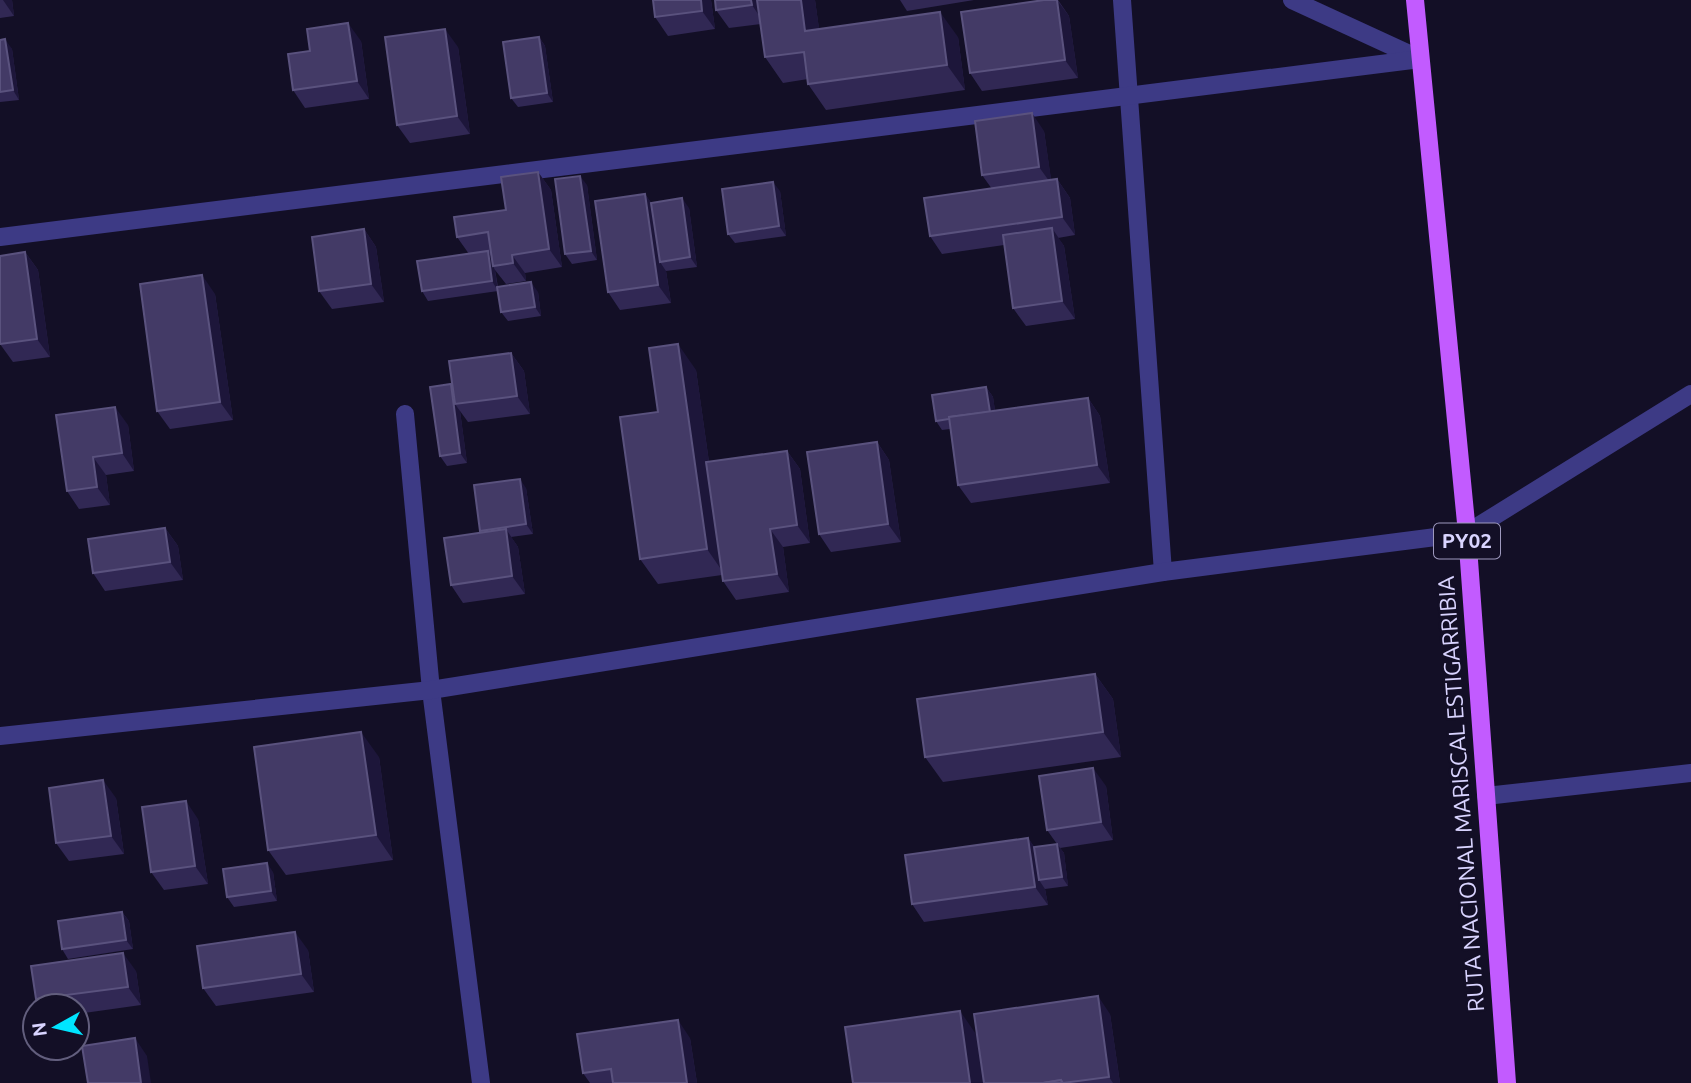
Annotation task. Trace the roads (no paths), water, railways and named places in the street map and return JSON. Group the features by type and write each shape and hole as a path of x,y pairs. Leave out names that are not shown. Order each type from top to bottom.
{"main road":[{"name":"RUTA NACIONAL MARISCAL ESTIGARRIBIA","path":"1415,0 1467,533 1507,1083"}],"street":[{"path":"1122,0 1163,572"},
{"path":"1292,0 1321,6 1420,59"},
{"path":"0,237 355,190 1129,97 1420,59"},
{"path":"0,736 431,690 1163,572 1467,533 1691,394"},
{"path":"405,414 431,690 481,1083"},
{"path":"1486,796 1691,773"}]}
